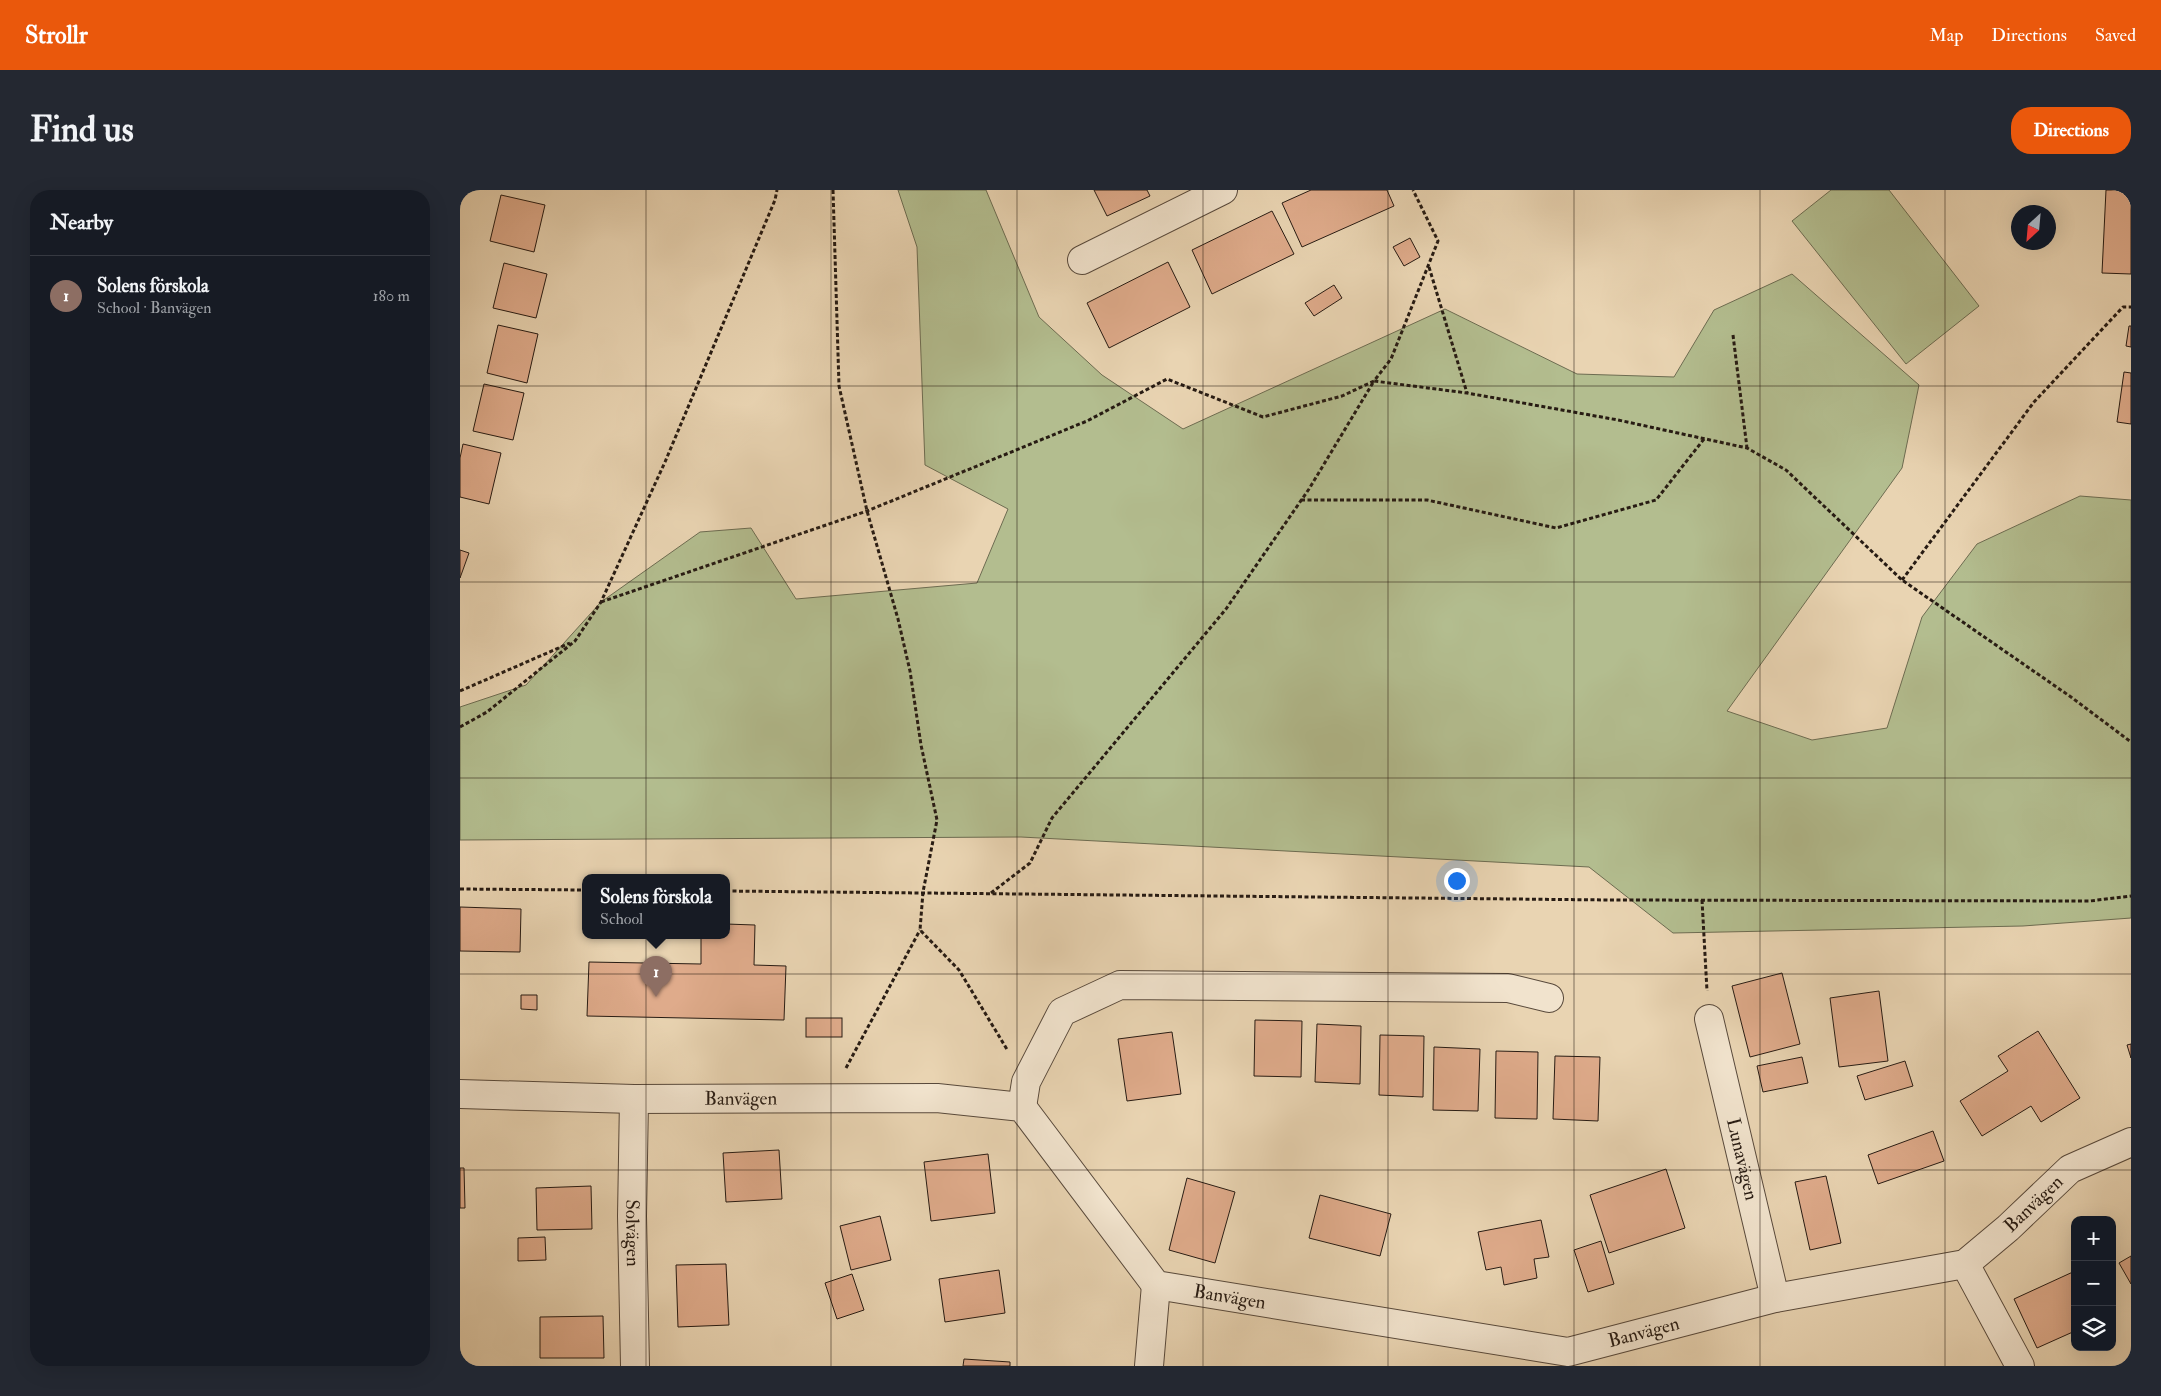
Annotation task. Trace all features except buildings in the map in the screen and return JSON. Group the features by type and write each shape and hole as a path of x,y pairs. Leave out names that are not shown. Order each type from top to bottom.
{"street":[{"path":"1082,260 1205,194"},
{"path":"1149,1366 1156,1285 1024,1095 1062,1012 1120,985 1508,988 1549,998"},
{"name":"Lunavägen","path":"1709,1019 1774,1298"},
{"name":"Banvägen","path":"460,1094 634,1099 937,1098 1024,1095"},
{"name":"Solvägen","path":"634,1099 632,1216 634,1366"},
{"name":"Banvägen","path":"1156,1285 1570,1359 1774,1298 1965,1264 2008,1228 2070,1169 2131,1142"},
{"path":"1965,1264 2020,1366"}],"path":[{"path":"460,727 488,712 575,641 601,602 665,462 775,200 777,190"},
{"path":"831,1098 920,930 923,892 937,820 921,744 908,663 898,619 867,511 839,386 833,190"},
{"path":"991,893 1030,863 1052,818 1226,608 1301,500 1374,381 1391,359 1438,241 1413,190"},
{"path":"1428,266 1467,393"},
{"path":"1902,580 2034,402 2123,306 2131,308"},
{"path":"1733,335 1746,448"},
{"path":"601,602 867,511 1087,421 1167,379 1263,417 1342,396 1374,381 1467,393 1618,420 1746,448 1786,470 1902,580 2071,697 2131,742"},
{"path":"1301,500 1427,500 1556,528 1656,500 1704,439"},
{"path":"460,691 575,641"},
{"path":"460,889 582,890"},
{"path":"730,891 2090,902 2131,896"},
{"path":"1702,900 1709,1019"},
{"path":"920,930 960,970 1024,1095"}],"green space":[{"path":"898,190 986,190 1039,317 1102,375 1183,429 1445,309 1577,374 1674,377 1714,310 1792,274 1919,385 1902,468 1727,711 1812,740 1887,728 1922,617 1977,544 2080,496 2131,500 2131,918 2023,926 1673,933 1589,867 1021,837 460,840 460,707 526,685 601,602 700,532 751,528 796,599 977,583 1008,509 925,465 917,247"},
{"path":"1831,190 1889,190 1979,306 1906,364 1792,221"}],"place":[{"name":"Solens förskola","path":"656,997"}]}
